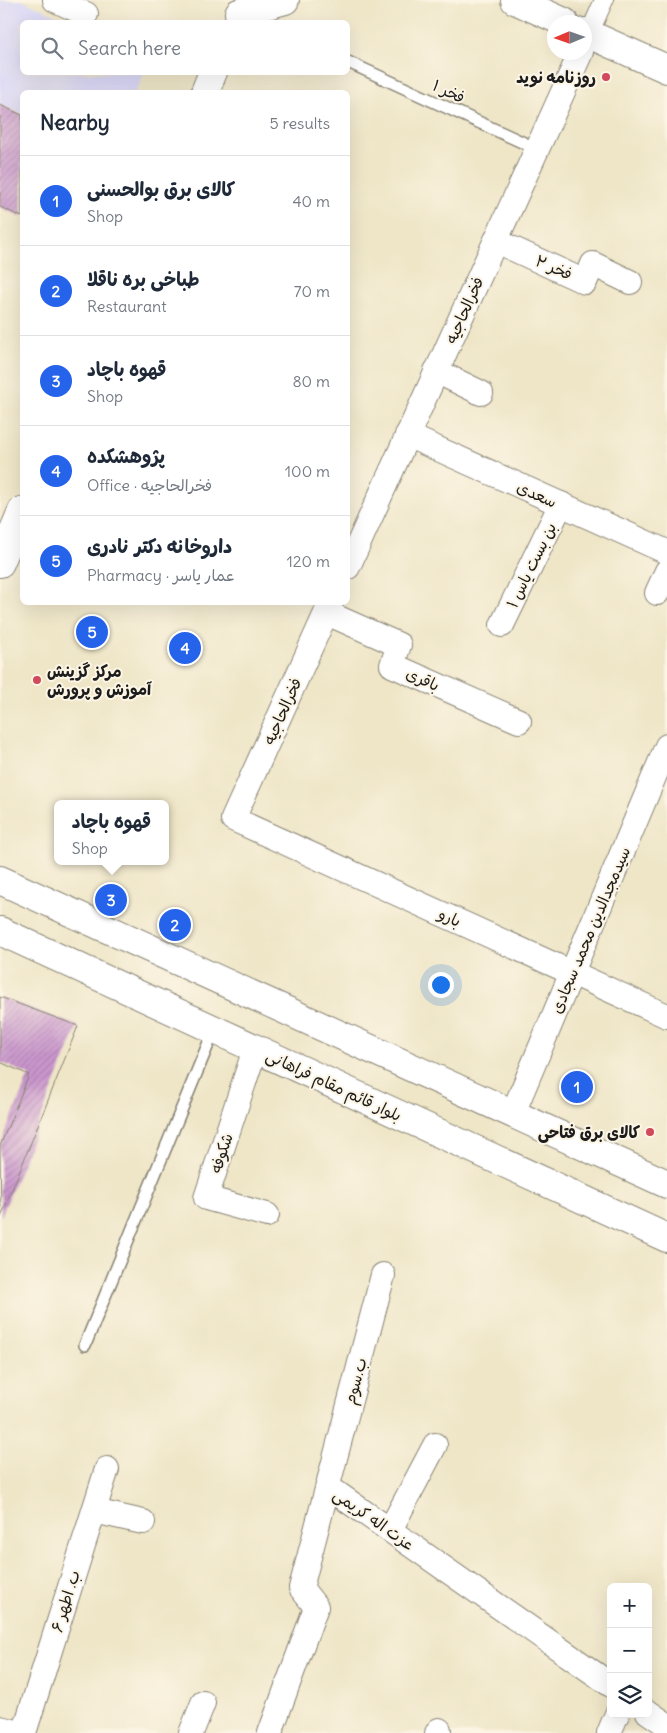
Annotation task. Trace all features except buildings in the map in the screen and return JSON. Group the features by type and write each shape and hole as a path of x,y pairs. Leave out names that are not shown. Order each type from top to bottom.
{"main road":[{"path":"243,14 285,0"},
{"path":"515,0 548,15"},
{"path":"592,42 667,69"},
{"path":"206,90 213,75"},
{"path":"0,562 20,516"},
{"path":"3,876 667,1184"},
{"name":"بلوار قائم مقام فراهانی","path":"0,931 667,1238"}],"street":[{"path":"55,0 86,14"},
{"path":"592,25 604,0"},
{"name":"فخرالحاجیه","path":"350,563 576,60"},
{"name":"فخر ۲","path":"496,241 585,282 593,264 630,282"},
{"path":"436,372 481,393"},
{"name":"سعدی","path":"407,435 667,552"},
{"name":"بن بست یاس ۱","path":"502,625 561,504"},
{"path":"657,593 667,571"},
{"name":"فخرالحاجیه","path":"234,819 329,608"},
{"name":"باقری","path":"329,608 399,645 392,665 519,721"},
{"name":"سیدمجدالدین محمد سجادی","path":"513,1113 667,746"},
{"name":"بارو","path":"234,819 667,1016"},
{"name":"شکوفه","path":"255,1048 206,1198 267,1215"},
{"name":"ب.سوم","path":"328,1486 383,1276"},
{"path":"390,1530 435,1445"},
{"name":"ب. اطهر ۶","path":"22,1733 107,1469"},
{"name":"عزت اله کریمی","path":"270,1733 316,1607 301,1588 328,1486 607,1682"},
{"path":"94,1510 144,1522"},
{"path":"191,1733 203,1703"},
{"path":"652,1715 667,1725"},
{"path":"609,1733 615,1718"},
{"path":"0,1728 22,1733"}],"lane":[{"name":"فخر ۱","path":"350,63 537,149"},
{"path":"85,1345 214,1030"}],"shaded area":[{"path":"0,0 21,0 68,20 20,20 20,75 143,75 137,90 20,90 20,113 0,104"}],"place":[{"name":"روزنامه نوید","path":"606,77"},
{"name":"داروخانه دکتر نادری","path":"92,632"},
{"name":"پژوهشکده","path":"185,648"},
{"name":"مرکز گزینش آموزش و پرورش","path":"37,680"},
{"name":"قهوه باچاد","path":"111,900"},
{"name":"طباخی بره ناقلا","path":"175,925"},
{"name":"کالای برق بوالحسنی","path":"577,1087"},
{"name":"کالای برق فتاحی","path":"650,1132"}]}
